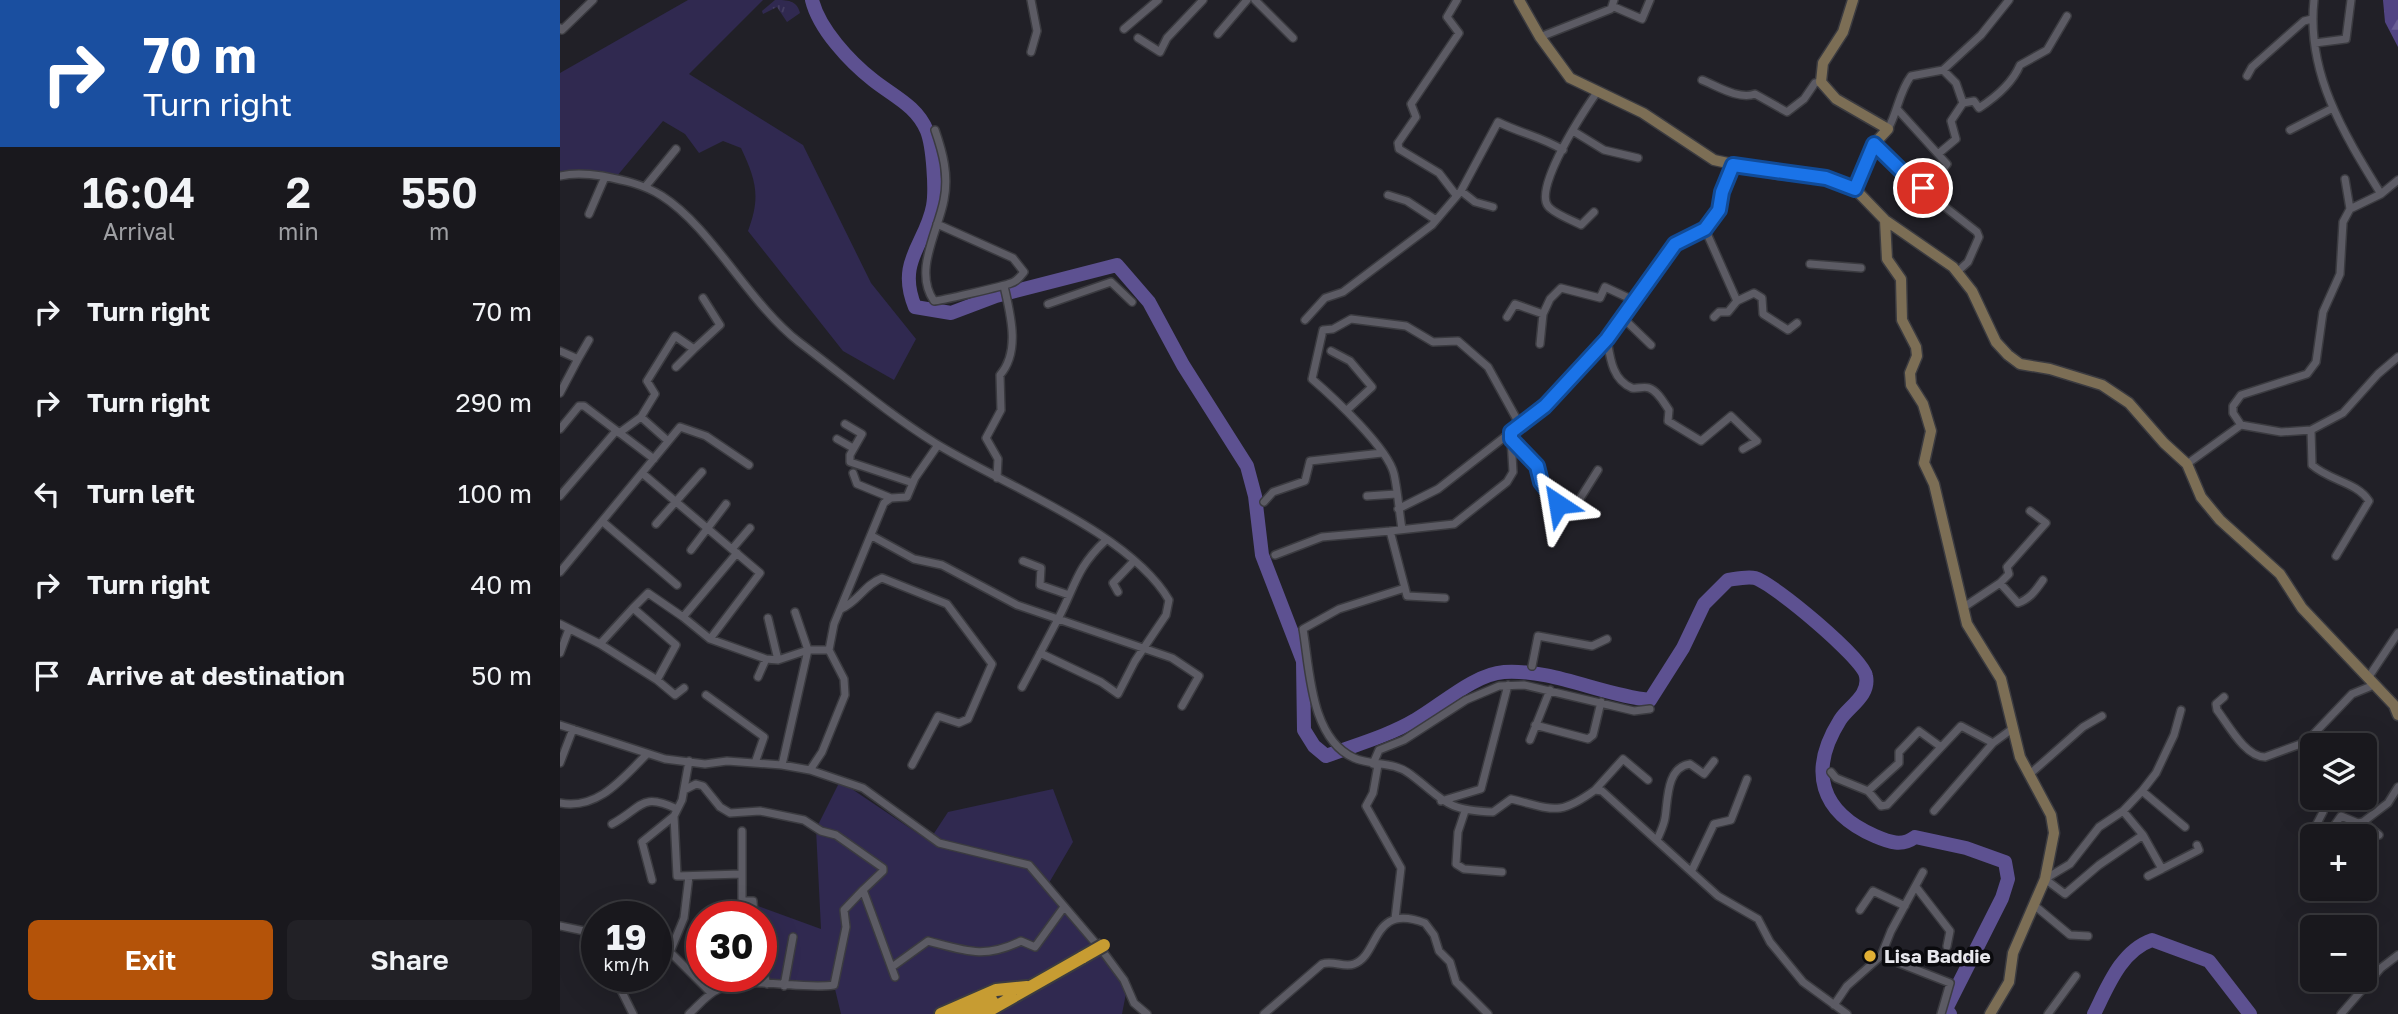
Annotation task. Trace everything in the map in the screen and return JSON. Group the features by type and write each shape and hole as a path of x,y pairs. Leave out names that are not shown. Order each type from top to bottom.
{"highway":[{"path":"984,1014 1104,945"},
{"path":"941,1014 996,990 1028,987"},
{"path":"962,1014 1028,987"}],"street":[{"path":"560,28 562,30 573,21 593,0"},
{"path":"1031,0 1037,31 1031,51"},
{"path":"1124,29 1158,0"},
{"path":"1138,38 1160,52 1167,38 1203,0"},
{"path":"1218,34 1247,0"},
{"path":"1255,0 1293,38"},
{"path":"1457,0 1447,17 1460,33 1411,104 1416,117 1398,143 1399,149 1439,173 1458,193 1475,202 1493,206"},
{"path":"1519,0 1540,37 1570,78 1643,113 1702,154 1733,165 1826,178 1855,189 1885,220 1957,272 1972,291 1996,342 2008,355 2020,364 2063,372 2102,385 2129,403 2164,443 2187,464 2201,497 2220,520 2280,574 2302,608 2394,705 2398,715"},
{"path":"1540,37 1613,3 1642,19 1650,0"},
{"path":"1853,0 1843,32 1823,63 1822,82 1836,99 1888,129"},
{"path":"1855,189 1874,144 1888,129 1898,110 1901,90 1911,76 1942,70 1982,36 2009,0"},
{"path":"2314,0 2312,19 2315,43 2331,110 2381,194"},
{"path":"2315,43 2346,39 2351,0"},
{"path":"1938,154 1956,139 1951,121 1963,103 1974,101 1979,108 1993,99 2015,76 2020,65 2047,50 2067,16"},
{"path":"2247,76 2252,67 2304,21 2312,19"},
{"path":"1942,70 1956,83 1963,103"},
{"path":"1702,80 1748,97 1755,94 1787,112 1804,99 1815,83 1822,82"},
{"path":"1594,212 1581,225 1548,207 1545,199 1547,184 1563,150 1581,114 1598,91"},
{"path":"1874,144 1919,188 1929,188 1947,164 1898,110"},
{"path":"2290,131 2331,110"},
{"path":"1305,320 1325,298 1343,292 1436,220 1458,193 1498,122 1518,132 1543,138 1563,150"},
{"path":"935,130 946,163 945,200 937,224 925,277 928,292 934,301 1004,286 1015,282 1024,272 1013,258 937,224"},
{"path":"1573,131 1604,150 1638,158"},
{"path":"645,187 676,149"},
{"path":"1398,509 1438,489 1545,406 1607,339 1675,244 1705,229 1719,210 1722,192 1733,165"},
{"path":"560,176 621,178 663,196 688,219 747,290 795,339 896,418 938,445 1086,526 1157,579 1169,600 1166,615 1118,694 1101,682 1040,653"},
{"path":"589,214 605,177"},
{"path":"2345,179 2350,209"},
{"path":"2398,180 2381,194 2350,209 2343,222 2340,274 2323,312 2316,362 2307,374 2241,395 2232,406 2232,413 2241,425 2281,432 2311,430 2343,413 2378,374 2398,357"},
{"path":"1388,195 1407,201 1436,220"},
{"path":"1945,207 1977,232 1979,237 1968,262 1957,272"},
{"path":"1885,220 1887,259 1901,279 1902,320 1916,347 1917,356 1910,373 1911,385 1923,404 1931,431 1924,463 1934,484 1949,559 1967,624 2001,680 2013,719 2012,729 2020,757 2050,816 2054,833 2045,879 2013,953 2008,982 1990,1014"},
{"path":"1705,229 1737,301"},
{"path":"1810,264 1861,268"},
{"path":"1048,304 1111,282 1132,302"},
{"path":"997,478 998,458 986,438 1000,411 1000,375 1008,366 1013,330 1004,286"},
{"path":"1539,344 1543,314 1550,299 1561,288 1600,298 1605,287 1633,300"},
{"path":"1714,317 1719,312 1728,312 1737,301 1754,293 1762,298 1763,314 1778,327 1788,331 1797,323"},
{"path":"676,367 720,325 703,298"},
{"path":"1507,317 1515,304 1543,314"},
{"path":"1621,316 1651,345"},
{"path":"1402,529 1394,472 1347,410 1312,377 1323,330 1333,329 1351,319 1406,326 1433,342 1458,341 1488,367 1520,425"},
{"path":"560,496 618,432 641,417 656,394 646,384 647,381 675,336 694,349"},
{"path":"1607,339 1612,367 1619,380 1634,388 1649,388 1657,394 1669,410 1668,421 1701,441 1731,416 1757,440 1743,449"},
{"path":"560,393 589,340"},
{"path":"560,351 578,359"},
{"path":"1331,351 1345,357 1372,387 1347,410"},
{"path":"560,429 581,405 654,459"},
{"path":"641,417 668,441"},
{"path":"845,424 862,434 853,448 850,462 913,483"},
{"path":"2187,464 2241,425"},
{"path":"560,572 680,427 685,426 706,436 749,465"},
{"path":"2311,430 2312,465 2326,477 2341,480 2369,501 2336,556"},
{"path":"1511,435 1537,466 1541,482 1569,516 1598,470"},
{"path":"1275,555 1322,537 1454,524 1507,482 1513,472 1511,435"},
{"path":"837,439 853,448"},
{"path":"853,472 857,484 891,498 907,497 938,445"},
{"path":"1264,502 1273,492 1305,481 1310,461 1381,453"},
{"path":"656,524 702,472"},
{"path":"642,473 761,576 710,639"},
{"path":"1367,496 1396,494"},
{"path":"810,770 822,752 845,695 844,679 830,650 834,624 872,536 876,520 891,498"},
{"path":"691,550 726,504"},
{"path":"1964,607 2009,574 2007,567 2046,523 2030,511"},
{"path":"603,522 677,585"},
{"path":"683,617 750,528"},
{"path":"1390,531 1407,596 1445,598"},
{"path":"872,536 915,559 942,565 1017,605 1172,659 1199,676 1182,706"},
{"path":"1022,687 1058,618 1076,575 1087,558 1105,541"},
{"path":"1023,561 1041,568 1040,585 1069,595"},
{"path":"1118,592 1112,586 1134,561"},
{"path":"840,609 855,603 868,583 882,578 905,585 947,604 992,664 968,719 959,723 938,716 912,765"},
{"path":"2000,583 2018,603 2033,594 2043,580"},
{"path":"1405,588 1339,609 1303,629 1318,714 1338,745 1351,757 1375,765 1390,764 1409,773 1441,801 1465,811 1493,812 1511,799 1558,810 1574,806 1595,790 1623,759 1648,780"},
{"path":"600,643 648,593 710,639 766,659 778,660 808,650 830,650"},
{"path":"633,608 676,645 657,680"},
{"path":"782,765 808,650 794,612"},
{"path":"768,618 778,660"},
{"path":"560,624 600,643 675,695 684,688"},
{"path":"560,653 569,629"},
{"path":"2224,697 2216,704 2217,710 2258,757 2306,742 2352,694 2371,682 2398,633"},
{"path":"1532,666 1538,636 1592,646 1607,639"},
{"path":"758,677 766,659"},
{"path":"1441,801 1481,789 1508,685"},
{"path":"1395,919 1401,869 1366,806 1373,793 1379,750 1404,740 1466,700 1508,685 1550,690 1634,711 1650,709"},
{"path":"1530,740 1550,690"},
{"path":"706,695 762,735 755,763"},
{"path":"1535,725 1588,739 1593,735 1601,702"},
{"path":"2045,879 2070,864 2099,827 2123,811 2142,791 2155,773 2174,735 2181,710"},
{"path":"2030,774 2084,727 2102,716"},
{"path":"560,725 647,754 705,764 755,763 810,770 863,788 939,843 1024,862 1124,980 1134,1003 1147,1014"},
{"path":"1831,772 1836,778 1868,791 1881,806 1887,804 1961,726 1993,743"},
{"path":"560,763 573,729"},
{"path":"1934,811 1993,743 2012,729"},
{"path":"1868,791 1899,763 1899,752 1919,731 1941,747"},
{"path":"560,803 585,804 618,783 647,754"},
{"path":"689,761 684,790 675,812 677,876 741,874"},
{"path":"1657,840 1666,816 1668,788 1678,770 1690,764 1704,775 1714,761"},
{"path":"1692,870 1714,824 1731,820 1747,779"},
{"path":"684,790 696,784 702,786 720,807 730,813 760,811 804,820 821,831 836,835 883,868 844,910 846,927 834,985 812,988 777,985"},
{"path":"2336,824 2341,816 2358,823 2363,822 2388,803 2398,787"},
{"path":"1595,790 1606,793 1718,896 1758,919 1770,942 1803,982 1847,1014"},
{"path":"2142,791 2185,827"},
{"path":"612,824 654,799 675,812"},
{"path":"2319,823 2322,810"},
{"path":"1465,811 1458,832 1456,864 1464,869 1502,872"},
{"path":"2123,811 2143,835 2162,869"},
{"path":"652,880 642,842 675,812"},
{"path":"2363,822 2379,835"},
{"path":"742,831 742,901"},
{"path":"2045,879 2065,894 2099,865 2143,835"},
{"path":"2148,876 2199,850 2197,845"},
{"path":"1834,1005 1847,986 1881,956 1923,873"},
{"path":"689,876 684,918 670,951 711,993"},
{"path":"1916,887 1950,931 1947,946"},
{"path":"863,890 895,977"},
{"path":"1860,910 1873,891 1905,906"},
{"path":"2034,905 2070,935 2088,936"},
{"path":"892,967 928,941 976,954 1003,950 1021,941 1035,947 1064,907"},
{"path":"1264,1014 1322,964 1351,966 1358,963 1380,928 1395,919 1425,923 1434,935 1438,951 1450,962 1456,982 1488,1014"},
{"path":"560,926 570,926 581,931"},
{"path":"784,986 793,937"},
{"path":"2377,975 2398,955"},
{"path":"1881,956 1950,983 1941,1014"},
{"path":"2048,1014 2076,975"},
{"path":"622,992 633,1014"},
{"path":"689,1014 715,992"},
{"path":"2341,1014 2360,992"}],"green space":[{"path":"688,0 763,0 689,74 803,145 871,283 916,339 894,380 843,351 748,231 755,208 755,189 741,148 723,141 699,153 685,134 663,121 617,176 560,174 560,73"},
{"path":"775,0 794,3 800,13 787,22 777,7 763,14 762,11"},
{"path":"2383,0 2398,0 2398,47 2385,22"},
{"path":"840,781 929,841 948,812 1053,789 1073,842 1046,888 1104,945 1128,983 1122,1014 841,1014 834,985 777,984 777,913 821,929 816,829"}],"waterway":[{"path":"812,0 821,22 845,54 873,80 911,108 927,131 932,157 934,199 929,219 910,265 910,291 915,307 951,313 996,296 1117,265 1149,302 1183,365 1247,466 1255,496 1262,555 1303,661 1304,730 1314,746 1326,756 1383,736 1415,720 1469,684 1504,672 1541,674 1650,700 1683,648 1704,604 1728,580 1755,578 1780,593 1816,622 1850,654 1866,676 1862,695 1840,720 1824,756 1825,788 1831,802 1842,815 1856,826 1890,842 1900,843 1915,837 1966,848 2005,862 2008,879 2002,898 1946,1009 1950,1014"},
{"path":"2094,1014 2110,981 2124,961 2141,945 2152,940 2209,961 2250,1014"}],"place":[{"name":"Lisa Baddie","path":"1870,956"}],"route":[{"path":"1558,504 1541,482 1537,466 1511,439 1511,432 1545,406 1607,339 1675,244 1692,233 1705,229 1719,210 1722,192 1733,165 1778,174 1826,178 1855,189 1874,144 1919,188 1923,188"}]}
